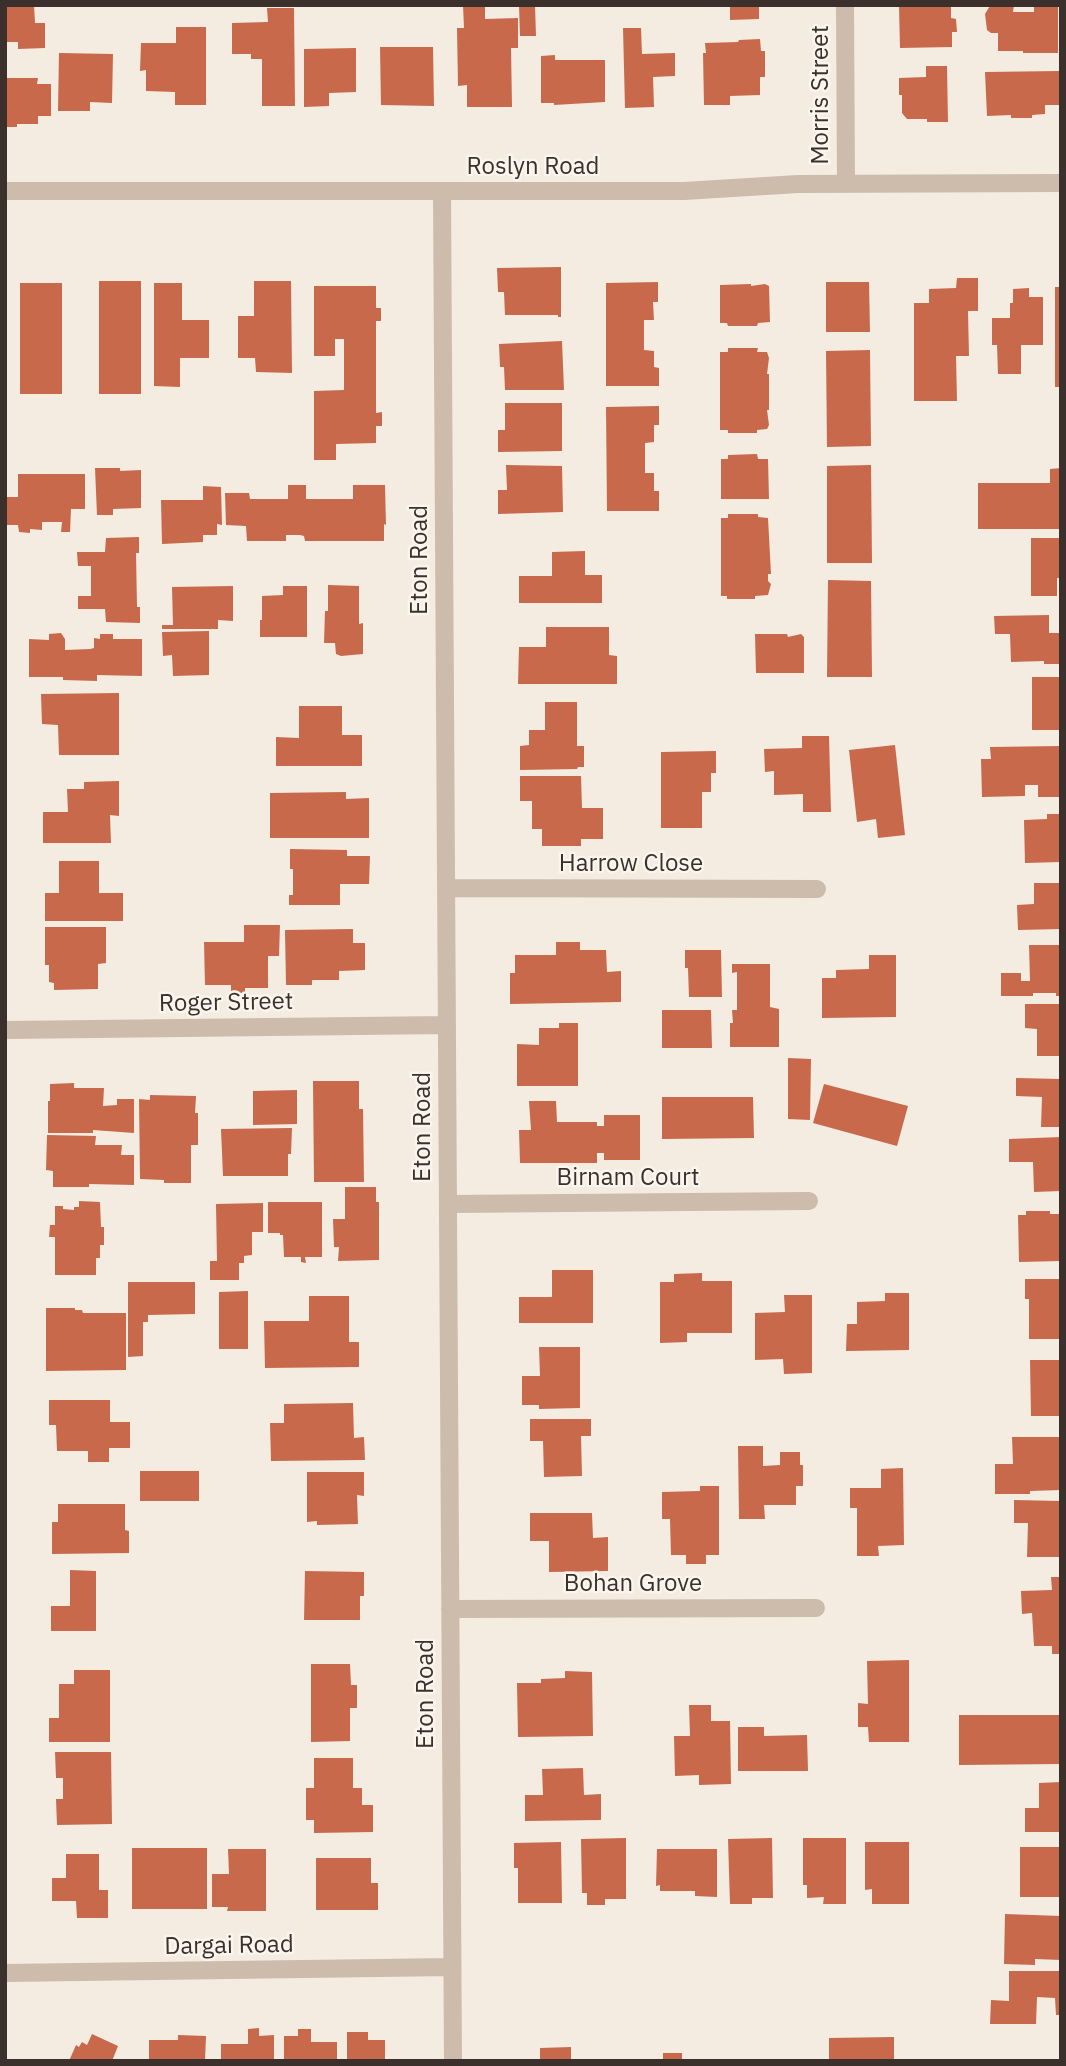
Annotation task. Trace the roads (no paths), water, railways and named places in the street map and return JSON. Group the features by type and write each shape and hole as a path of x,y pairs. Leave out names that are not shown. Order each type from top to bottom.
{"street":[{"name":"Morris Street","path":"845,5 846,184"},
{"name":"Roslyn Road","path":"5,191 684,191 798,184 1061,183"},
{"name":"Eton Road","path":"442,192 453,2061"},
{"name":"Harrow Close","path":"446,888 817,889"},
{"name":"Roger Street","path":"5,1030 447,1026"},
{"name":"Birnam Court","path":"448,1204 809,1201"},
{"name":"Bohan Grove","path":"450,1609 816,1608"},
{"name":"Dargai Road","path":"5,1973 452,1967"}]}
